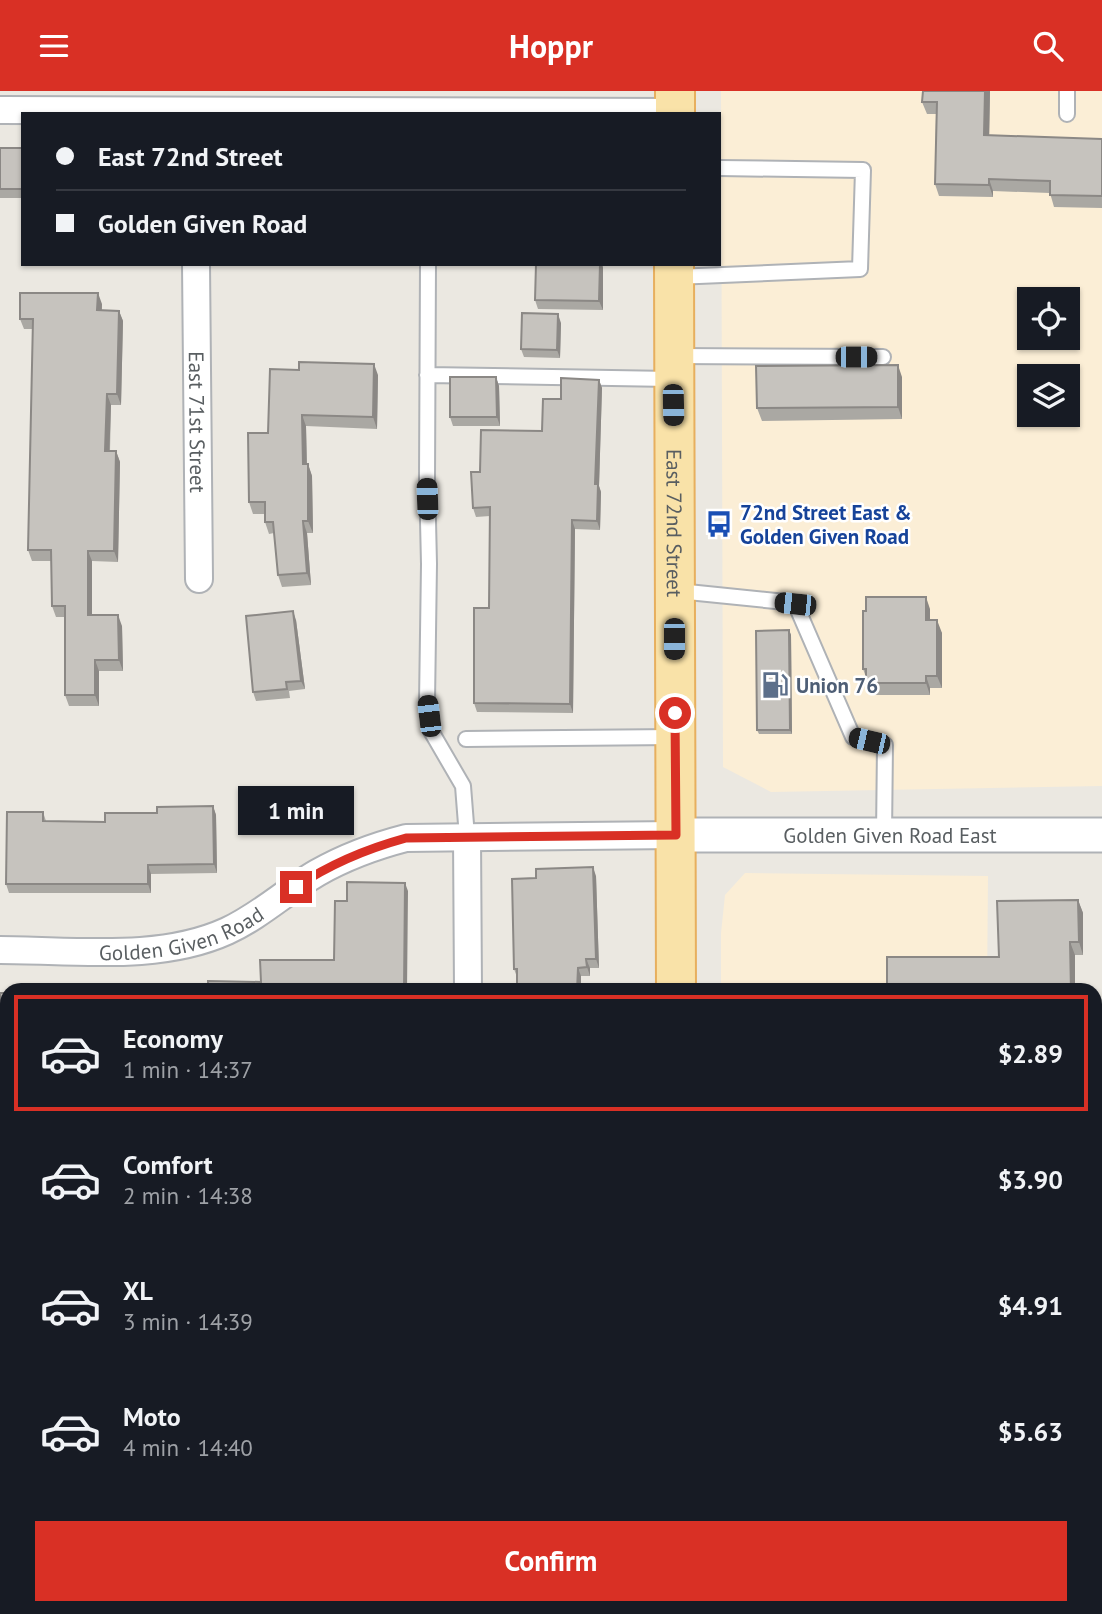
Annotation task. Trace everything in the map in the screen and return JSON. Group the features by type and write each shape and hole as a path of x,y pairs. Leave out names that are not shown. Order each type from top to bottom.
{"main road":[{"name":"East 72nd Street","path":"674,271 676,983"}],"street":[{"path":"463,112 675,106"},
{"path":"0,110 194,107 389,112"},
{"name":"East 71st Street","path":"196,266 199,579"},
{"name":"Golden Given Road","path":"0,950 170,949 227,931 315,874 372,847 406,838 676,835"},
{"name":"Golden Given Road East","path":"676,835 1102,835"},
{"path":"467,837 468,983"}],"lane":[{"path":"1067,91 1067,114"},
{"path":"674,271 860,269 863,170 721,168"},
{"path":"428,266 427,702 431,731 463,786 467,837"},
{"path":"426,376 883,358"},
{"path":"674,591 795,604 853,737 885,745 884,835"},
{"path":"466,739 675,737"}],"shaded area":[{"path":"721,91 1102,91 1102,786 771,792 723,767"},
{"path":"745,873 988,876 987,983 721,983 721,933 725,895"}],"building":[{"path":"923,91 985,91 984,135 1102,139 1102,196 1050,195 1050,181 989,179 989,185 935,184 937,102 922,102"},
{"path":"0,148 21,148 21,189 0,189"},
{"path":"536,266 600,266 599,301 535,300"},
{"path":"20,293 98,293 97,310 119,311 117,394 107,394 105,451 116,451 114,551 88,551 88,615 118,615 119,660 95,660 95,695 65,695 65,606 52,606 51,550 28,550 33,319 20,319"},
{"path":"522,313 558,314 557,350 521,349"},
{"path":"299,362 374,364 373,417 302,415 303,464 308,464 308,521 303,521 307,573 278,575 273,522 265,522 265,502 249,502 248,433 268,433 270,369 299,370"},
{"path":"898,365 898,407 757,408 756,366"},
{"path":"450,377 496,377 497,417 450,417"},
{"path":"561,378 599,380 595,484 598,484 597,521 572,520 570,704 474,703 474,608 489,608 490,507 473,508 471,472 480,472 481,430 542,431 543,399 561,399"},
{"path":"866,597 926,597 926,620 937,620 937,676 926,676 926,683 866,683 866,669 863,669 863,611 866,611"},
{"path":"293,611 301,681 286,682 287,689 253,692 246,616"},
{"name":"Union 76","path":"789,630 790,730 757,730 756,631"},
{"path":"213,806 214,864 148,865 148,884 6,884 7,812 43,812 43,821 105,822 105,813 157,813 157,807"},
{"path":"593,867 596,959 586,959 587,967 578,968 577,983 517,983 517,969 514,969 512,879 536,878 536,869"},
{"path":"347,882 405,883 404,983 208,983 261,982 260,960 334,960 335,901 347,901"},
{"path":"1078,900 1079,942 1070,942 1071,983 887,983 887,957 999,957 997,901"}],"place":[{"name":"72nd Street East & Golden Given Road","path":"719,524"},
{"name":"Union 76","path":"775,685"}],"route":[{"path":"296,887 340,861 372,847 406,838 676,835 675,713"}]}
